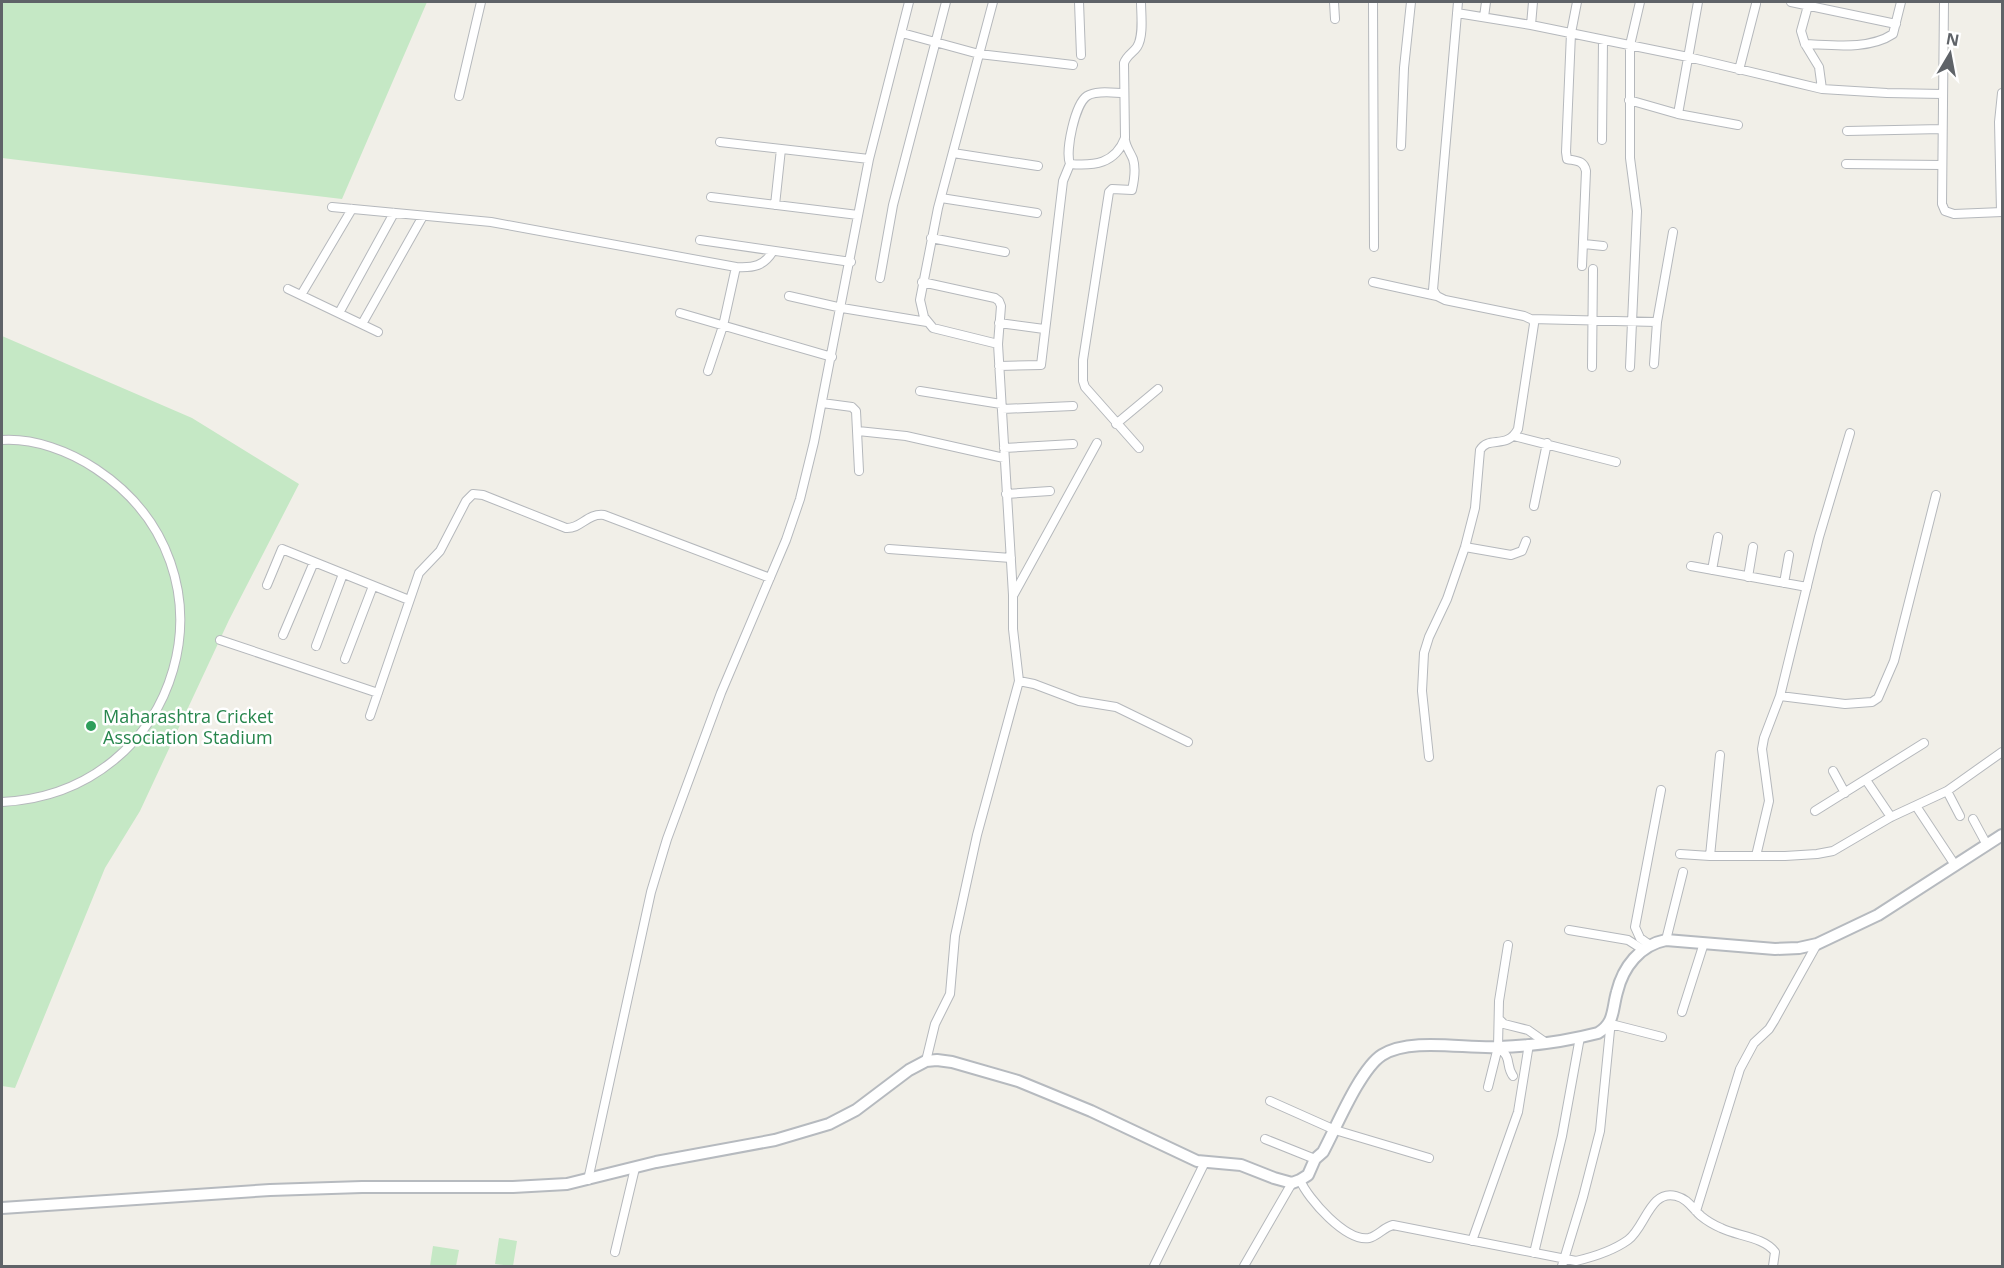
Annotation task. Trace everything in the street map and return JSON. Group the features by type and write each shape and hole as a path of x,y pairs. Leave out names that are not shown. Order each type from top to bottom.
{"street":[{"path":"459,96 482,2"},
{"path":"588,1180 651,892 667,839 722,693 786,540 800,499 842,308 869,159 909,2"},
{"path":"880,278 898,183 946,2"},
{"path":"993,2 940,198 922,282 920,307 927,322 933,328 998,344"},
{"path":"1079,2 1081,54"},
{"path":"1139,448 1085,387 1082,371 1109,192 1112,189 1132,190 1134,162 1126,146 1125,138 1124,63 1138,46 1141,2"},
{"path":"1334,2 1335,19"},
{"path":"1373,2 1374,247"},
{"path":"1401,146 1404,68 1412,2"},
{"path":"1437,296 1432,283 1458,2"},
{"path":"1484,17 1486,2"},
{"path":"1531,25 1533,2"},
{"path":"1577,2 1571,33 1566,152 1567,159 1584,164 1586,171 1582,266"},
{"path":"1630,367 1637,211 1630,158 1630,45 1640,2"},
{"path":"1678,114 1698,2"},
{"path":"1791,2 1808,3 1896,24"},
{"path":"1806,44 1853,45 1886,39 1893,34 1901,2"},
{"path":"1944,2 1941,193 1945,211 1954,214 2002,212 2000,122 2002,93"},
{"path":"1808,3 1801,31 1819,67 1822,89"},
{"path":"1739,70 1756,4"},
{"path":"1457,12 1688,57 1822,89 1943,94"},
{"path":"902,33 979,54 1073,65"},
{"path":"1602,140 1603,40"},
{"path":"999,366 1041,365 1063,182 1070,164 1068,145 1081,103 1086,97 1093,94 1125,93"},
{"path":"1629,100 1678,114 1738,125"},
{"path":"1847,131 1942,129"},
{"path":"1070,164 1085,165 1102,162 1121,148 1125,138"},
{"path":"720,142 869,159"},
{"path":"775,205 781,149"},
{"path":"953,153 1038,166"},
{"path":"1846,164 1942,165"},
{"path":"711,197 858,215"},
{"path":"940,198 1037,213"},
{"path":"332,207 524,227 736,267 758,265 768,260 773,251"},
{"path":"302,295 352,209"},
{"path":"339,313 394,213"},
{"path":"362,324 423,216"},
{"path":"1654,364 1657,321 1673,232"},
{"path":"931,238 1005,252"},
{"path":"700,240 851,262"},
{"path":"1584,244 1603,246"},
{"path":"708,371 723,327 736,267"},
{"path":"1592,367 1593,269"},
{"path":"922,282 999,301 1001,306 999,366 1013,595 1013,629 1019,681 977,835 957,924 950,994 935,1024 926,1061"},
{"path":"1373,282 1531,319 1657,321"},
{"path":"288,289 378,332"},
{"path":"789,296 842,308 927,322"},
{"path":"680,313 832,357"},
{"path":"1430,757 1422,691 1424,653 1447,599 1465,547 1475,508 1480,450 1483,445 1506,442 1514,436 1520,418 1534,324 1531,319"},
{"path":"999,323 1044,329"},
{"path":"1116,424 1158,389"},
{"path":"920,391 1001,406 1073,406"},
{"path":"822,403 852,407 856,411 859,471"},
{"path":"858,431 906,436 1004,458"},
{"path":"1756,856 1769,801 1762,749 1764,738 1780,696 1819,537 1850,433"},
{"path":"1514,436 1616,462"},
{"path":"2,440 46,446 81,459 113,480 140,507 161,540 174,575 180,613 178,651 168,687 150,721 126,750 96,774 62,791 25,801 2,802"},
{"path":"1013,595 1097,443"},
{"path":"1534,506 1547,443"},
{"path":"1004,447 1073,444"},
{"path":"1006,494 1050,491"},
{"path":"370,716 419,573 440,551 469,496 478,494 566,528 573,528 593,515 604,515 770,578"},
{"path":"1780,696 1845,704 1872,702 1878,698 1894,660 1936,495"},
{"path":"1712,570 1718,537"},
{"path":"1465,547 1511,555 1522,551 1526,541"},
{"path":"1748,577 1753,547"},
{"path":"267,585 282,549 409,600"},
{"path":"889,549 1011,558"},
{"path":"1784,583 1789,555"},
{"path":"283,635 314,562"},
{"path":"1691,566 1806,587"},
{"path":"316,646 343,574"},
{"path":"345,660 374,586"},
{"path":"220,640 378,693"},
{"path":"1019,681 1079,700 1116,707 1188,742"},
{"path":"1815,811 1924,743"},
{"path":"1680,854 1756,856 1805,855 1833,851 1891,818 1947,791 2002,752"},
{"path":"1710,856 1720,755"},
{"path":"1833,771 1845,792"},
{"path":"1866,780 1891,818"},
{"path":"1646,947 1635,927 1661,790"},
{"path":"1947,791 1960,816"},
{"path":"1916,806 1954,865"},
{"path":"1973,819 1987,845"},
{"path":"1564,1263 1600,1131 1611,1022 1621,981 1646,947 1666,940 1775,949 1799,948 1816,944 1878,915 2002,835"},
{"path":"1666,940 1683,872"},
{"path":"1569,930 1628,940 1646,947"},
{"path":"1682,1012 1704,943"},
{"path":"1696,1211 1740,1069 1754,1043 1774,1021 1816,944"},
{"path":"1488,1087 1498,1047 1501,989 1508,945"},
{"path":"1499,1019 1504,1024 1528,1030 1545,1042"},
{"path":"1244,1266 1296,1181 1308,1175 1315,1159 1323,1152 1363,1077 1382,1055 1397,1049 1415,1046 1498,1047 1580,1037 1598,1033 1611,1022"},
{"path":"1611,1022 1662,1037"},
{"path":"1534,1253 1562,1136 1580,1037"},
{"path":"1472,1241 1518,1112 1529,1044"},
{"path":"1498,1047 1507,1057 1513,1076"},
{"path":"2,1208 270,1190 362,1187 513,1187 567,1184 656,1162 776,1140 830,1124 856,1110 897,1077 926,1061 952,1062 1018,1081 1100,1115 1197,1161 1241,1165 1274,1178 1296,1181 1340,1228 1359,1237 1370,1238 1393,1225 1534,1253 1564,1263 1585,1259 1628,1240 1639,1229 1655,1201 1664,1196 1673,1195 1685,1199 1713,1225 1770,1246 1775,1252 1773,1266"},
{"path":"1270,1101 1335,1130 1429,1158"},
{"path":"1265,1139 1315,1159"},
{"path":"1154,1266 1205,1162"},
{"path":"615,1252 635,1168"}],"green space":[{"path":"2,2 427,2 342,199 2,158"},
{"name":"Maharashtra Cricket Association Stadium","path":"2,336 192,418 299,484 229,620 140,811 105,868 15,1088 2,1086"},
{"path":"499,1238 517,1241 513,1266 495,1264"},
{"path":"433,1246 459,1250 456,1266 430,1266"}],"place":[{"name":"Maharashtra Cricket Association Stadium","path":"91,726"}]}
